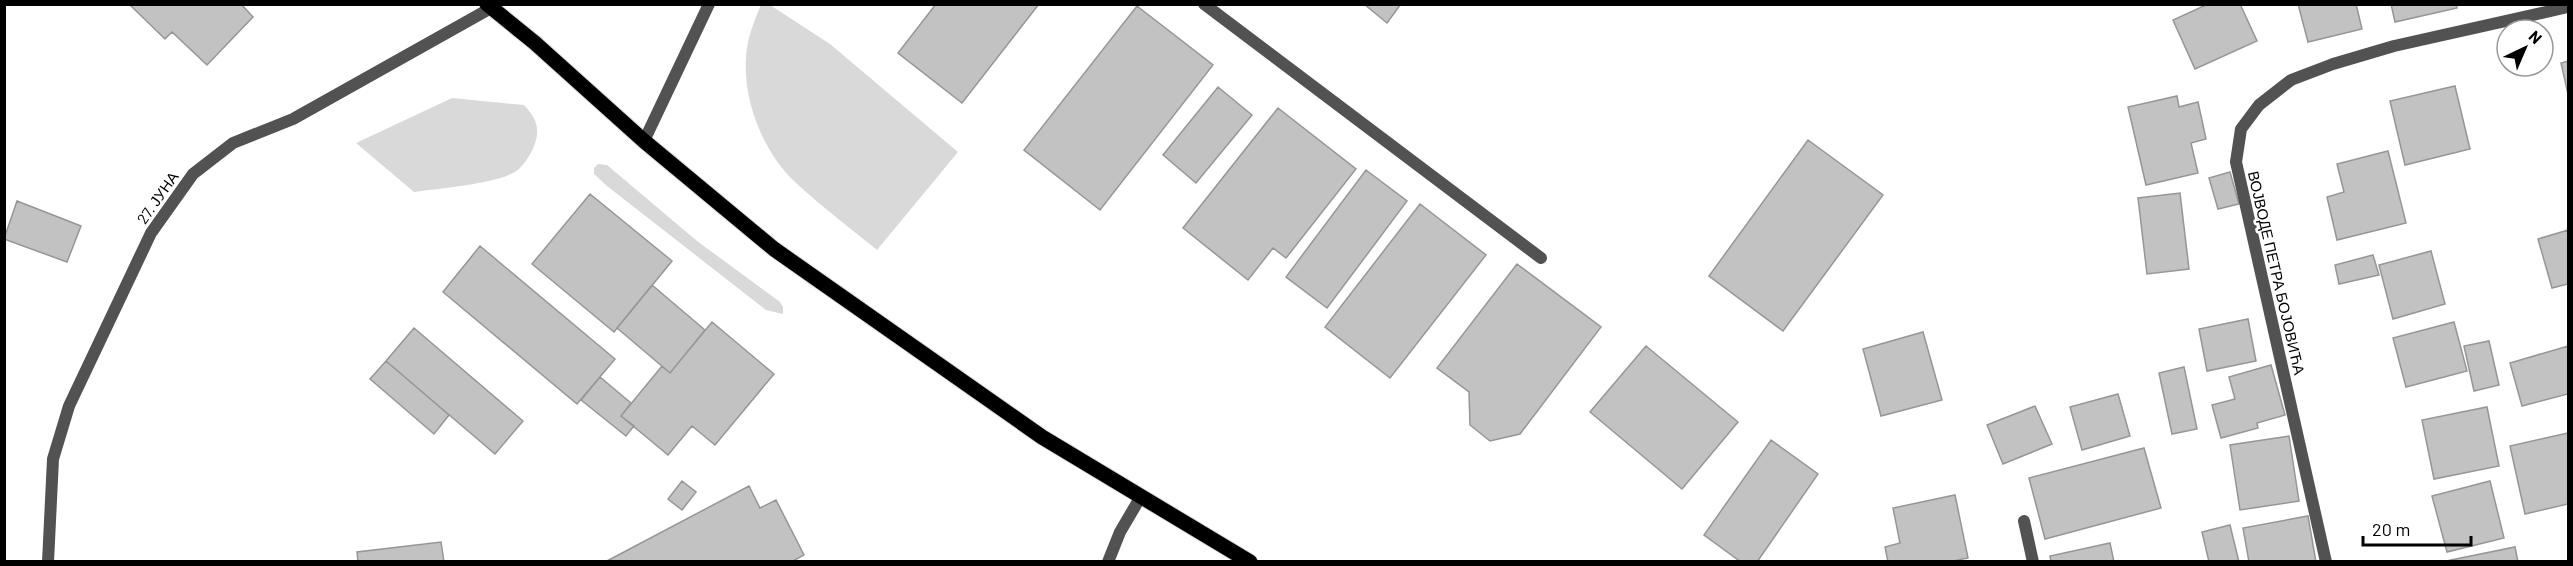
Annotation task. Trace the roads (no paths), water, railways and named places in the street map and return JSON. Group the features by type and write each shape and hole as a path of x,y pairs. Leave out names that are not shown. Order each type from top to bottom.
{"main road":[{"path":"489,6 535,43 644,141 774,249 1042,437 1140,498 1250,561"}],"street":[{"path":"644,141 709,4"},
{"path":"1204,4 1541,258"},
{"name":"27. ЈУНА","path":"48,561 53,459 69,406 151,233 193,174 233,143 293,119 489,6"},
{"name":"ВОЈВОДЕ ПЕТРА БОЈОВИЋА","path":"2326,561 2236,162 2241,129 2259,105 2291,80 2333,63 2394,46 2568,7"},
{"path":"1108,561 1120,532 1140,498"},
{"path":"2024,521 2033,561"}]}
